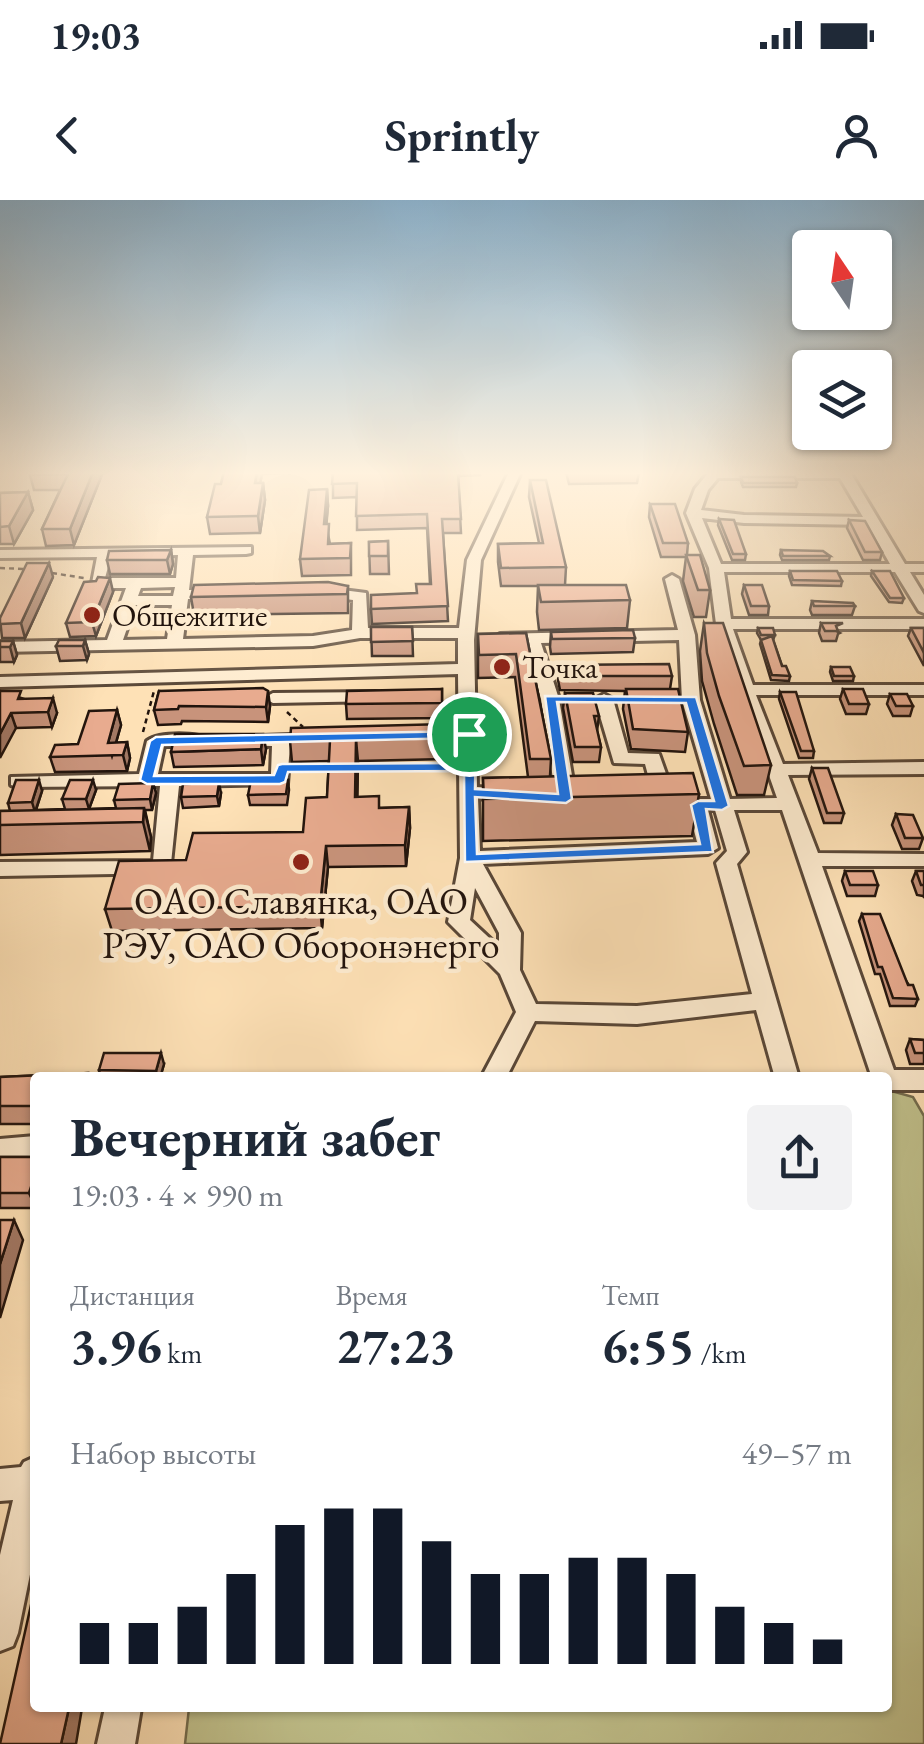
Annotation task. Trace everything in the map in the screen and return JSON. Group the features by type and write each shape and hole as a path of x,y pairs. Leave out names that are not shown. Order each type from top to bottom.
{"street":[{"path":"482,544 474,560 467,636 467,695 460,735 471,766 470,858 460,922 509,970 528,1012"},
{"path":"706,544 716,568 724,624 746,690 884,1072"},
{"path":"887,544 924,608"},
{"path":"0,554 246,550"},
{"path":"174,644 186,552"},
{"path":"106,553 97,580 104,584 236,594"},
{"path":"716,568 924,568"},
{"path":"672,580 687,635 682,700 737,852 726,863 785,1072"},
{"path":"114,643 135,584"},
{"path":"126,602 181,592"},
{"path":"309,593 362,596 360,633"},
{"path":"724,624 924,624"},
{"path":"0,647 313,641 360,633 531,638 687,635"},
{"path":"531,638 586,699 620,759 653,758 658,804 789,804"},
{"path":"0,682 157,678 212,685 467,669"},
{"path":"746,690 924,690"},
{"path":"447,696 467,695"},
{"path":"273,698 388,696"},
{"path":"565,799 586,699"},
{"path":"147,780 156,741 334,738"},
{"path":"18,781 280,780 281,740"},
{"path":"776,770 924,768"},
{"path":"0,869 163,868 170,781"},
{"path":"468,792 527,796"},
{"path":"470,858 708,848 698,805"},
{"path":"470,858 510,932 509,970"},
{"path":"810,859 924,860"},
{"path":"528,1012 637,1015 765,1001"},
{"path":"496,1072 528,1012"},
{"path":"892,1079 924,1080"},
{"path":"0,1150 30,1147"},
{"path":"0,1633 26,1481"},
{"path":"116,1744 122,1712"}],"path":[{"path":"0,568 23,568"},
{"path":"41,571 97,580"},
{"path":"156,741 142,732 157,678"},
{"path":"358,768 471,766"},
{"path":"282,768 339,768"}],"green space":[{"path":"892,1091 913,1097 924,1116 924,1744 185,1744 189,1712 892,1712"}],"building":[{"path":"302,544 351,544 350,558 300,559"},
{"path":"369,544 388,544 388,556 369,556"},
{"path":"429,544 444,544 448,606 371,609 371,595 417,593 416,584 431,584"},
{"path":"498,544 561,544 566,567 501,568"},
{"path":"729,544 742,544 746,554 733,554"},
{"path":"861,544 878,544 882,552 865,552"},
{"path":"171,550 167,560 107,560 109,551"},
{"path":"781,550 823,551 830,556 783,556"},
{"path":"686,555 700,555 710,590 698,590"},
{"path":"27,563 49,563 21,623 0,624 0,618"},
{"path":"790,571 837,571 842,581 793,580"},
{"path":"872,571 890,571 904,598 890,598"},
{"path":"98,577 110,578 92,622 66,623 84,582 96,581"},
{"path":"328,582 348,586 347,594 191,597 194,585"},
{"path":"538,585 626,585 630,600 541,602"},
{"path":"744,585 762,585 769,606 751,606"},
{"path":"812,601 853,603 855,606 814,606"},
{"path":"704,623 723,623 771,765 744,766 719,696 707,653"},
{"path":"821,623 843,623 836,626 838,631 825,631"},
{"path":"371,627 412,627 413,641 371,642"},
{"path":"758,628 773,628 775,635 761,635"},
{"path":"911,628 924,628 924,653"},
{"path":"633,630 635,638 552,639 551,632"},
{"path":"526,633 551,759 530,759 516,654 479,655 478,634"},
{"path":"772,636 782,666 786,666 790,676 772,675 761,640"},
{"path":"59,640 85,640 83,646 56,646"},
{"path":"0,641 13,641 10,647 0,647"},
{"path":"669,664 672,676 561,676 559,665"},
{"path":"831,667 850,667 854,676 834,676"},
{"path":"442,689 442,703 346,704 347,691"},
{"path":"626,689 678,689 688,732 633,729"},
{"path":"843,689 863,689 869,704 849,704"},
{"path":"0,691 21,691 18,699 53,698 48,712 11,713 0,734"},
{"path":"159,691 268,691 266,707 179,706 154,710"},
{"path":"780,692 796,692 814,751 801,751"},
{"path":"565,693 593,693 601,747 575,747"},
{"path":"890,694 907,694 913,706 896,706"},
{"path":"117,710 108,743 127,742 123,755 50,757 55,745 78,744 89,711"},
{"path":"446,724 447,738 356,740 355,797 379,796 379,808 409,807 405,845 326,846 320,906 105,909 119,861 186,860 193,833 303,832 306,798 327,797 330,740 290,741 291,728"},
{"path":"175,734 263,734 261,749 171,752"},
{"path":"812,768 828,768 844,813 827,813"},
{"path":"693,773 699,794 484,799 483,778"},
{"path":"16,780 39,780 32,802 8,803"},
{"path":"70,780 93,780 86,799 62,799"},
{"path":"251,780 288,780 286,794 248,795"},
{"path":"153,783 150,799 114,800 119,784"},
{"path":"219,783 217,796 181,797 183,784"},
{"path":"144,808 143,822 0,825 0,811"},
{"path":"896,814 913,815 923,838 905,838"},
{"path":"845,871 873,871 878,885 850,885"},
{"path":"916,871 924,871 924,885 921,885"},
{"path":"862,914 880,914 908,985 913,985 918,999 893,998 882,967 878,967"},
{"path":"910,1039 924,1040 924,1053 915,1053"},
{"path":"104,1053 161,1053 156,1071 99,1070"},
{"path":"30,1076 30,1106 0,1106 0,1077"},
{"path":"0,1157 30,1157 29,1193 0,1193"},
{"path":"0,1220 14,1220 0,1264"},
{"path":"30,1609 30,1712 68,1712 61,1744 0,1744"}],"place":[{"name":"Общежитие","path":"92,615"},
{"name":"Точка","path":"502,667"},
{"name":"ОАО Славянка, ОАО РЭУ, ОАО Оборонэнерго","path":"301,862"}],"route":[{"path":"469,734 156,741 147,780 280,780 282,768 471,766 468,792 470,858 708,848 698,805 722,806 691,700 550,698 566,799 468,792 471,766 469,734"}]}
